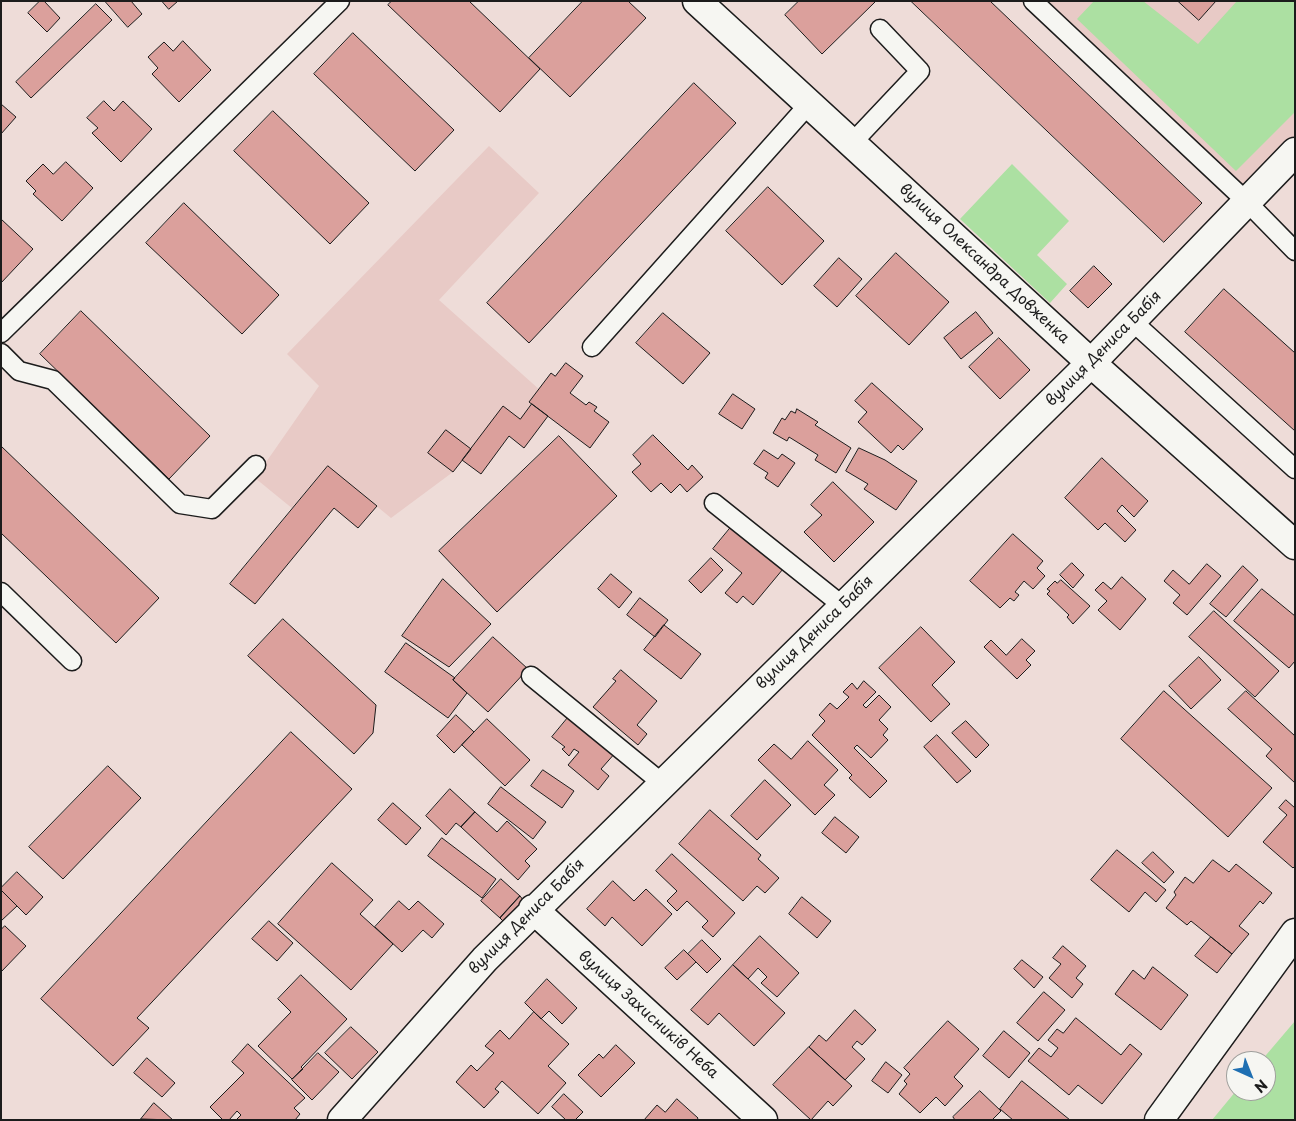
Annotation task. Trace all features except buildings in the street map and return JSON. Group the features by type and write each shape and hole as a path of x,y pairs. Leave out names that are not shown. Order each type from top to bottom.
{"street":[{"name":"вулиця Олександра Довженка","path":"697,1 1091,363 1295,545"},
{"name":"вулиця Дениса Бабія","path":"342,1120 485,958 533,909 1091,363 1295,152"},
{"name":"вулиця Захисників Неба","path":"533,909 763,1120"},
{"path":"1159,1120 1295,933"}],"lane":[{"path":"1,333 340,1"},
{"path":"1033,1 1247,202 1295,250"},
{"path":"852,143 920,71 880,29"},
{"path":"592,347 809,104"},
{"path":"1132,321 1295,469"},
{"path":"1,353 19,371 54,380 180,504 212,509 256,465"},
{"path":"714,503 844,606"},
{"path":"1,592 72,661"},
{"path":"531,676 662,783"}],"shaded area":[{"path":"1033,1 1295,1 1295,152 1247,202"},
{"path":"489,146 539,193 439,300 550,399 523,431 503,415 453,472 391,518 328,466 293,509 255,478 319,386 287,354"}],"green space":[{"path":"1094,1 1143,1 1198,44 1237,1 1295,1 1295,112 1236,171 1077,19"},
{"path":"1012,164 1069,221 1037,255 1067,284 1050,303 960,219"},
{"path":"1295,1021 1295,1120 1212,1120 1228,1101 1276,1101 1276,1051 1270,1051"}]}
